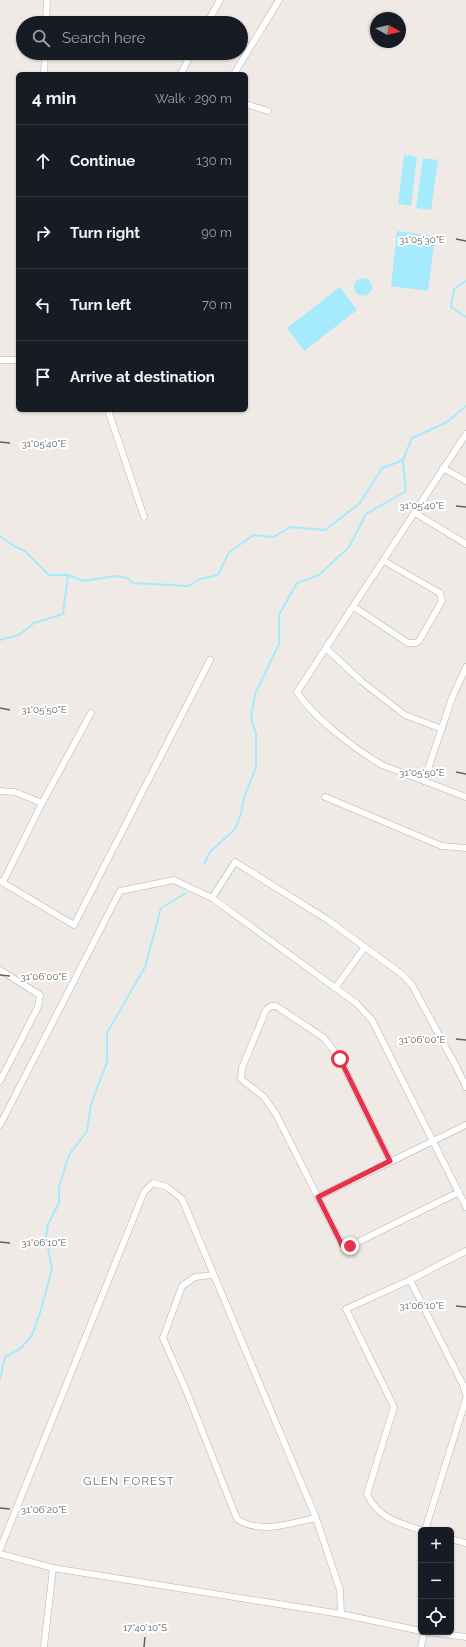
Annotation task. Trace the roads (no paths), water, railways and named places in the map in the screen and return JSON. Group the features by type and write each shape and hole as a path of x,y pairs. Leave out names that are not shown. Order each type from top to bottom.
{"street":[{"path":"46,16 47,0"},
{"path":"211,16 220,0"},
{"path":"248,51 279,0"},
{"path":"44,72 45,60"},
{"path":"182,72 188,60"},
{"path":"235,72 243,60"},
{"path":"248,105 268,111"},
{"path":"0,360 16,360"},
{"path":"109,412 144,517"},
{"path":"466,434 327,649 297,692 305,704 345,739 372,759 382,765 466,797"},
{"path":"443,468 466,481"},
{"path":"416,513 466,544"},
{"path":"354,607 408,643 416,643 419,641 442,601 442,596 440,593 384,561"},
{"path":"327,649 361,681 405,715 442,729"},
{"path":"91,713 1,882 74,926 210,660"},
{"path":"424,781 458,684 466,667"},
{"path":"0,791 15,792 42,803"},
{"path":"325,797 442,846 466,848"},
{"path":"212,898 235,862 328,920 393,966 412,986 466,1087"},
{"path":"0,1125 120,892 174,880 212,898 356,1003 372,1020 466,1207"},
{"path":"334,988 365,947"},
{"path":"0,970 40,996 38,1006 0,1081"},
{"path":"390,1161 340,1059 330,1045 324,1038 276,1006 271,1006 264,1011 240,1076 242,1081 264,1097 276,1114 342,1245 350,1246 459,1192"},
{"path":"318,1197 466,1125"},
{"path":"0,1549 144,1192 153,1183 167,1187 182,1199 316,1518 340,1590 341,1614"},
{"path":"418,1529 388,1519 373,1505 367,1494 394,1407 346,1309 410,1280 466,1251"},
{"path":"213,1275 195,1277 182,1286 163,1338 186,1390 237,1519 246,1524 266,1528 316,1518"},
{"path":"410,1280 463,1385 466,1395"},
{"path":"426,1527 466,1399"},
{"path":"454,1540 466,1544"},
{"path":"0,1554 53,1568 341,1614 418,1630"},
{"path":"44,1647 53,1568"},
{"path":"421,1647 423,1635"},
{"path":"451,1635 466,1637"}],"water":[{"path":"404,155 417,157 411,206 398,204"},
{"path":"423,158 438,160 431,210 416,208"},
{"path":"397,231 435,236 428,291 391,286"},
{"path":"359,278 367,278 372,283 370,294 367,296 359,296 354,291 354,283"},
{"path":"340,287 357,310 304,351 287,328"}],"waterway":[{"path":"466,281 454,289 451,307 466,317"},
{"path":"0,536 14,546 25,551 49,575 68,575 83,581 115,576 127,578 133,583 188,586 200,579 218,575 229,552 254,535 273,537 291,527 325,530 360,503 382,468 403,460 412,438 447,422 466,406"},
{"path":"204,864 210,852 235,829 241,814 244,797 256,768 256,734 251,718 255,694 279,644 279,615 297,583 319,575 349,547 366,514 406,491 403,461"},
{"path":"0,640 19,635 34,623 63,614 68,575"},
{"path":"0,1379 5,1357 20,1349 32,1335 40,1313 52,1269 46,1237 48,1224 59,1203 59,1187 69,1155 87,1131 91,1104 107,1062 107,1033 145,967 161,908 186,893"}],"district":[{"name":"GLEN FOREST","path":"129,1481"}]}
